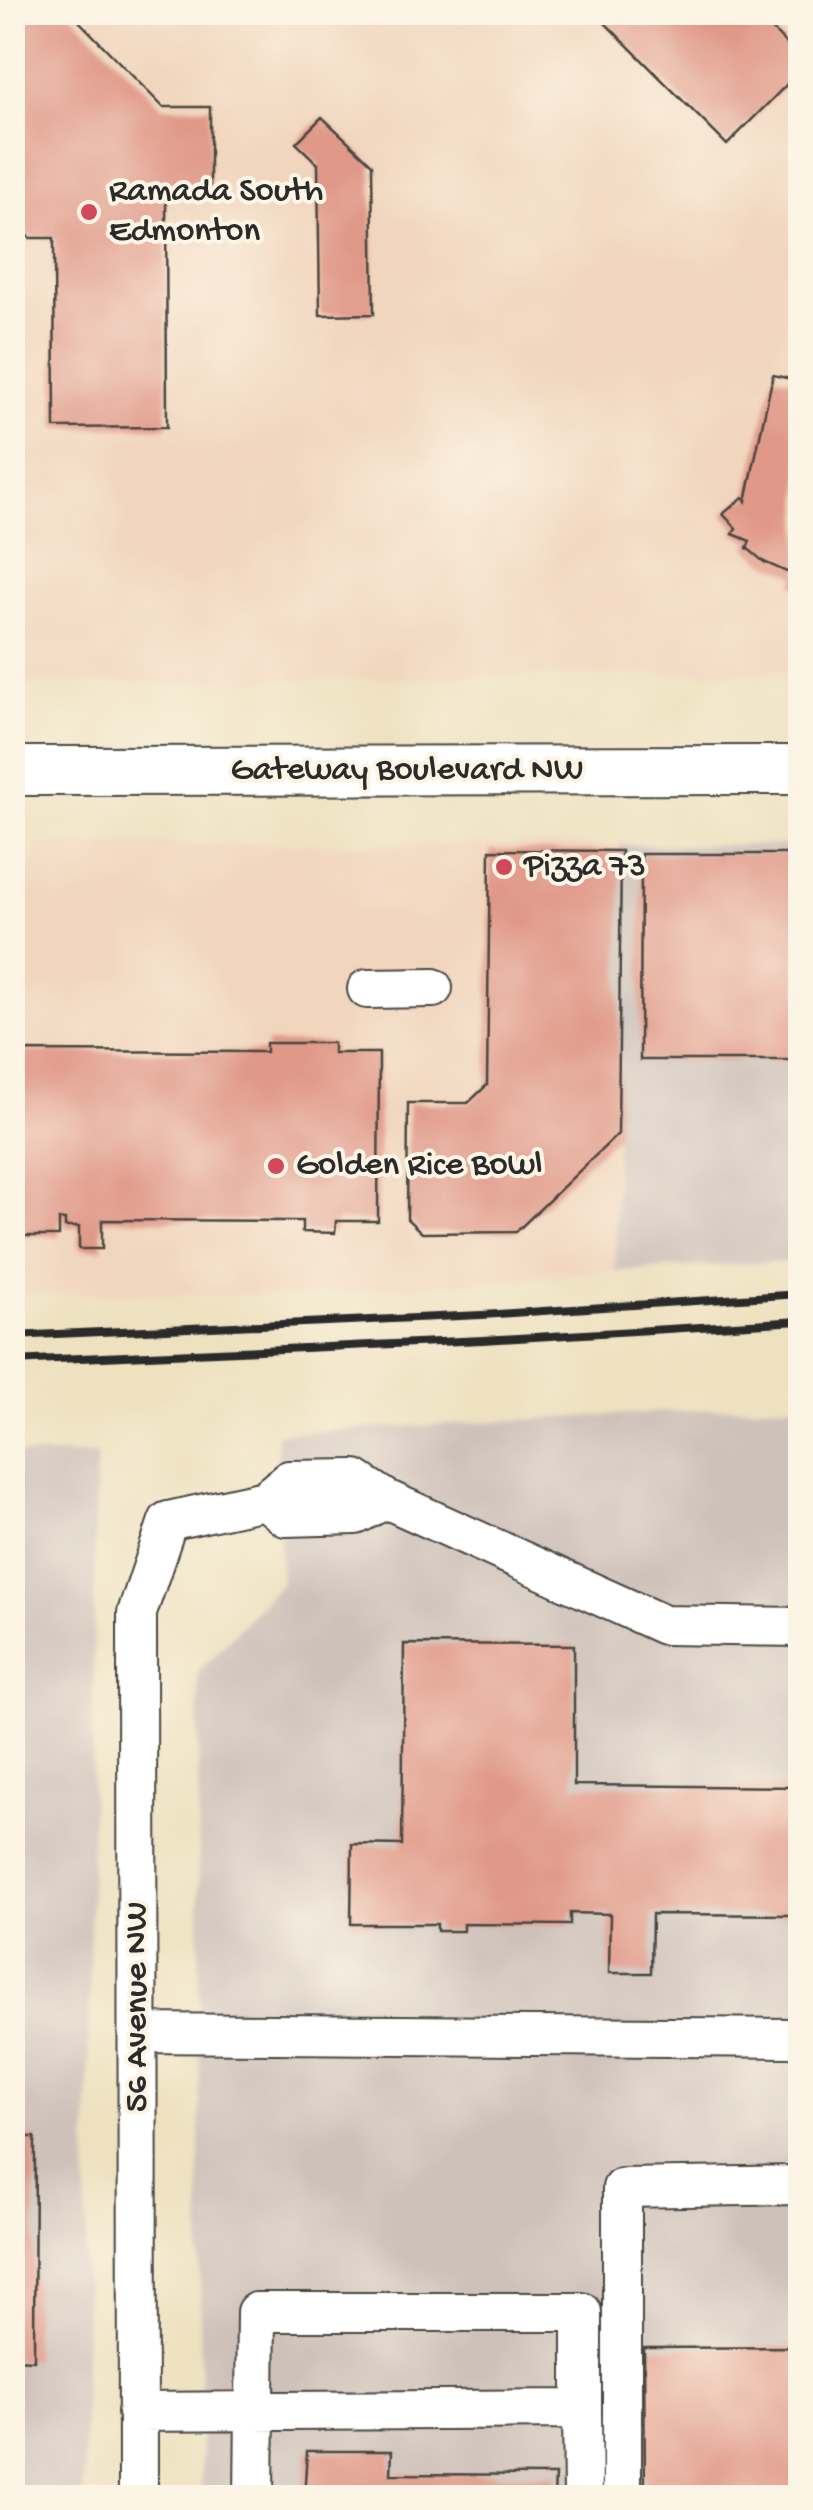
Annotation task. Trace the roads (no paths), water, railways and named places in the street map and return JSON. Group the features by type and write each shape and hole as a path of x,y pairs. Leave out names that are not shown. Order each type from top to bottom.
{"main road":[{"name":"Gateway Boulevard NW","path":"12,771 800,770"}],"street":[{"path":"366,989 433,988"},
{"name":"56 Avenue NW","path":"138,2498 137,1613 168,1521 265,1500 289,1480 354,1479 386,1499 664,1625 800,1628"},
{"path":"138,2033 800,2038"},
{"path":"622,2498 622,2188 800,2185"},
{"path":"254,2498 256,2312 582,2312 583,2498"},
{"path":"137,2412 582,2409"}],"railway":[{"path":"12,1336 482,1315 800,1294"},
{"path":"12,1361 800,1321"}],"place":[{"name":"Ramada South Edmonton","path":"89,212"},
{"name":"Pizza 73","path":"504,867"},
{"name":"Golden Rice Bowl","path":"276,1166"}]}
